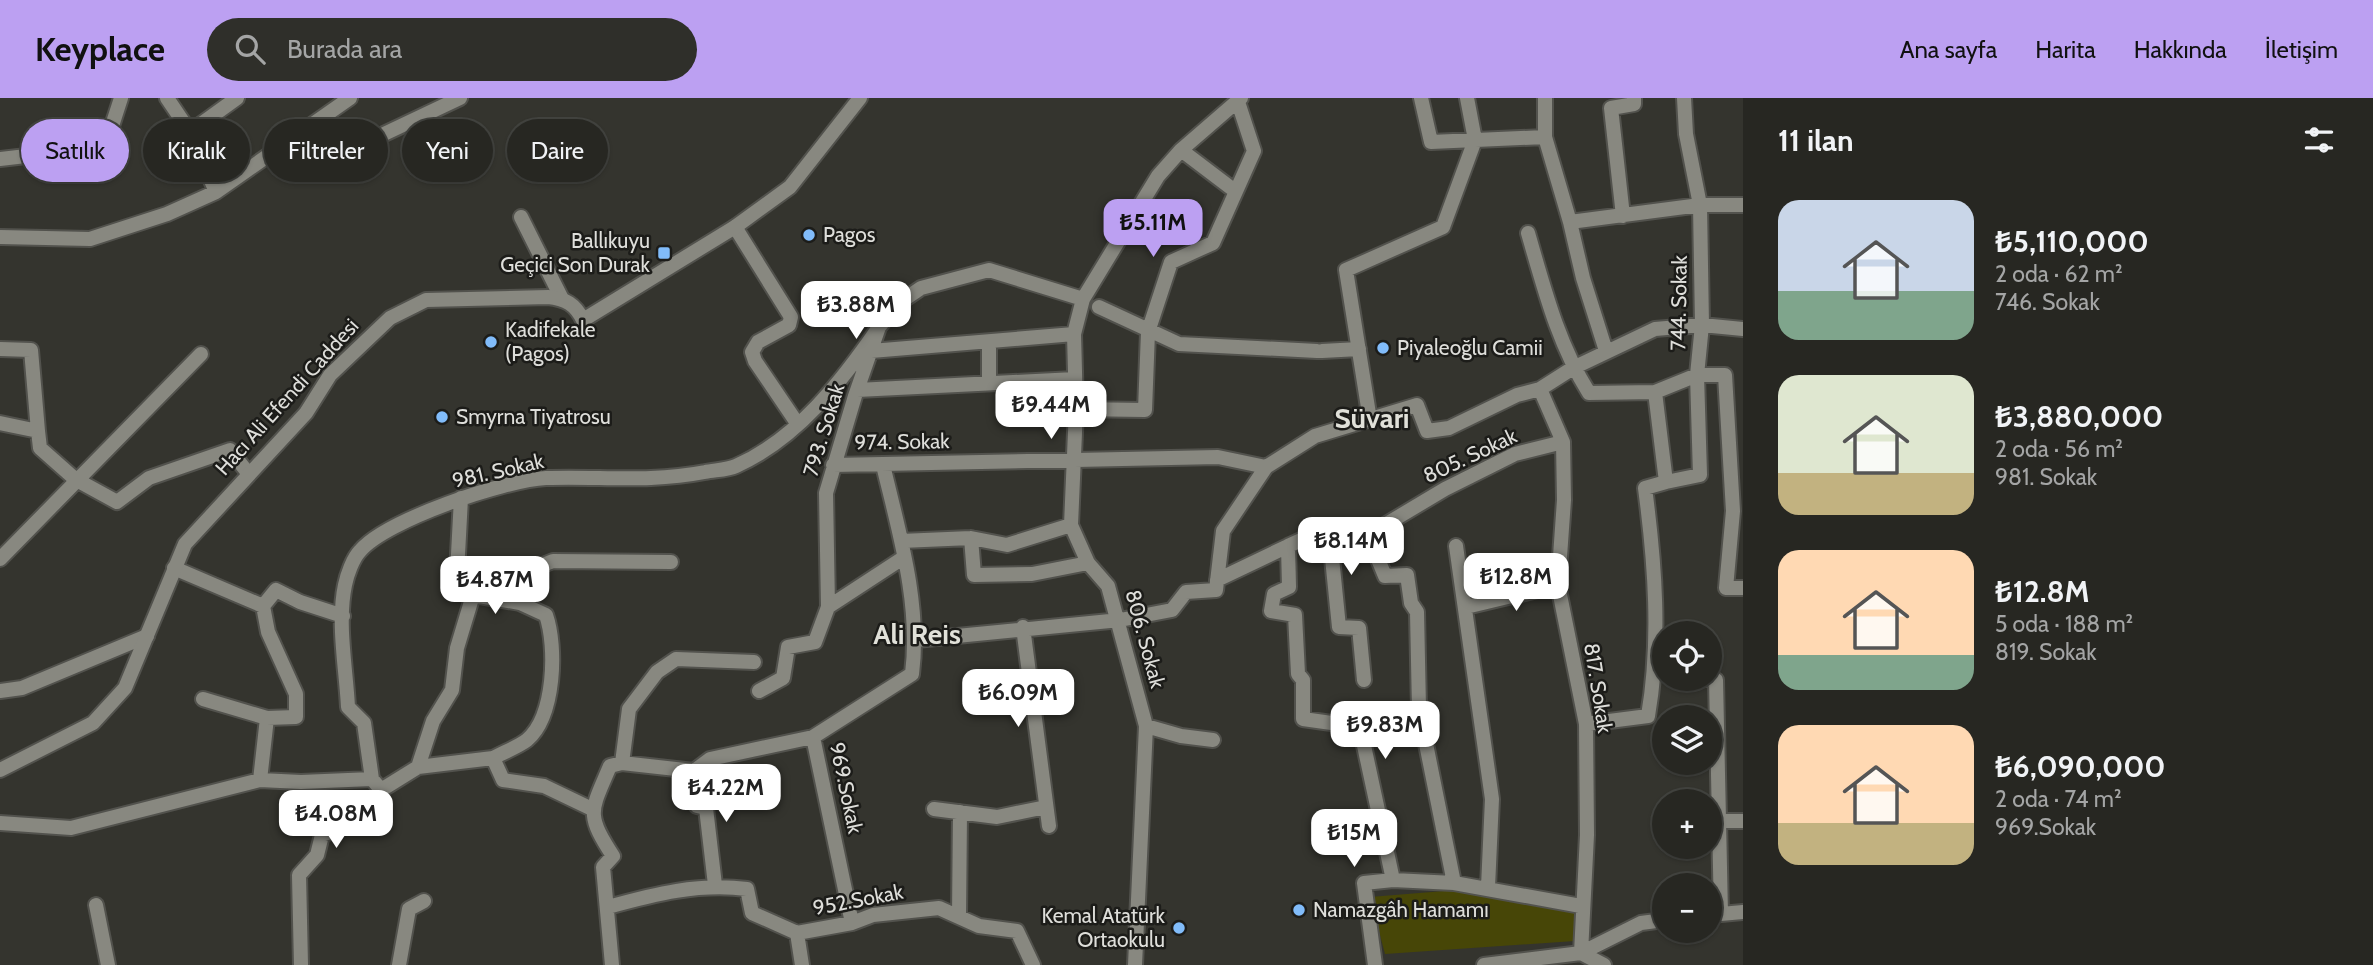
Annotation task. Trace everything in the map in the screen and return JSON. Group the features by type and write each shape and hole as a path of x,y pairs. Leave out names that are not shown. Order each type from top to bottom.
{"street":[{"path":"0,159 86,149 111,129 121,98"},
{"path":"168,98 182,119"},
{"path":"208,119 237,98"},
{"path":"0,237 90,239 167,214 216,192 350,98"},
{"path":"388,132 460,98"},
{"path":"520,218 562,299 577,307 583,320 735,228 790,187 860,98"},
{"path":"1421,98 1431,142 1545,137"},
{"path":"1370,420 1346,270 1443,227 1475,141 1467,98"},
{"path":"1545,98 1545,137 1583,278 1606,351"},
{"path":"1623,216 1611,108 1634,104 1634,98"},
{"name":"744. Sokak","path":"1666,482 1700,475 1697,375 1702,325 1700,205 1686,134 1684,98"},
{"path":"1076,409 1145,410 1148,332 1171,262 1213,243 1254,151 1240,100"},
{"name":"806. Sokak","path":"1135,965 1146,726 1120,620 1108,586 1088,563 1071,525 1076,409 1074,334 1083,299 1116,250 1158,176 1181,150 1240,100"},
{"path":"1181,150 1235,191"},
{"path":"212,182 216,192"},
{"path":"1570,222 1700,205 1743,205"},
{"path":"735,228 791,317 789,325 758,342 752,352 755,361 797,423"},
{"path":"1528,233 1549,308 1573,368 1589,393 1655,393 1697,375 1725,374 1738,511 1726,589 1743,588"},
{"name":"793. Sokak","path":"828,607 826,493 879,327 899,303 921,288 989,270 1083,299"},
{"name":"Hacı Ali Efendi Caddesi","path":"0,770 93,723 125,688 185,544 306,413 330,375 355,349 410,306 426,300 562,299"},
{"path":"1099,307 1148,332 1179,344 1319,351 1359,349"},
{"path":"916,640 1023,627 1120,620 1172,610 1186,592 1216,590 1223,531 1266,467 1315,436 1417,405 1427,431 1449,428 1517,395 1540,389 1573,368 1654,329 1702,325 1743,329"},
{"name":"981. Sokak","path":"377,785 364,723 348,707 343,616 345,584 359,551 395,525 461,498 543,478 656,480 735,466 771,444 825,397 879,327"},
{"path":"872,351 1074,334"},
{"path":"989,343 989,383"},
{"path":"0,349 31,350 40,448 75,479 117,502 149,478 230,450 248,473"},
{"path":"0,559 75,479 201,354"},
{"path":"857,390 1075,379"},
{"name":"817. Sokak","path":"1540,389 1563,442 1564,499 1558,585 1586,724 1587,835 1581,906 1581,953"},
{"path":"1655,393 1666,482 1645,488 1653,548 1657,621"},
{"path":"3,428 38,431"},
{"name":"805. Sokak","path":"1454,883 1419,709 1417,612 1411,603 1408,575 1385,576 1368,535 1445,489 1515,454 1563,442"},
{"name":"974. Sokak","path":"833,465 1218,457 1266,467"},
{"name":"969.Sokak","path":"852,923 813,737 912,674 916,640 901,541 883,465"},
{"path":"0,822 71,828 260,780 377,785 418,767 494,758 528,739 548,710 552,633 546,615 520,603 456,592 461,498"},
{"path":"901,541 971,538 1007,545 1071,525"},
{"path":"1217,580 1320,532 1332,558 1339,627 1359,628 1364,680"},
{"path":"971,538 974,575 1032,574 1088,563"},
{"path":"1456,545 1466,607 1472,674 1492,799 1488,887"},
{"path":"1288,546 1289,587 1274,594 1271,611 1295,615 1298,674 1303,680 1303,719 1360,727 1393,880"},
{"path":"758,691 783,678 788,647 815,642 828,607 903,558"},
{"path":"520,603 538,566 553,561 671,562"},
{"path":"174,568 263,606"},
{"path":"1466,607 1558,585"},
{"path":"203,699 267,718 296,717 296,694 268,632 263,606 276,590 300,602 343,616"},
{"path":"418,767 433,721 452,690 457,648 472,595"},
{"path":"1023,627 1049,826"},
{"path":"0,691 22,688 147,636"},
{"path":"622,763 629,709 657,673 676,659 754,662"},
{"path":"1586,724 1648,716 1655,691"},
{"path":"1716,691 1717,789"},
{"path":"260,780 267,718"},
{"path":"1146,726 1181,736 1213,740"},
{"path":"612,965 603,867 613,856 596,830 592,809 610,766 622,763 694,771 710,759 813,737"},
{"path":"494,758 503,780 544,786 592,809"},
{"path":"694,771 697,806 706,808 715,885"},
{"path":"301,965 299,875 317,855 322,835 374,816 377,785"},
{"path":"934,809 997,817 1046,807"},
{"path":"959,916 960,812"},
{"path":"1722,821 1743,821"},
{"path":"1375,965 1364,883 1393,880 1454,883 1488,887 1581,906"},
{"name":"952.Sokak","path":"608,907 662,892 715,885 747,889 752,913 797,933 852,923 873,915 939,908 979,926 1017,931 1033,965"},
{"path":"400,965 409,909 424,901"},
{"path":"96,905 108,965"},
{"path":"1722,914 1743,912"},
{"path":"1484,965 1581,953 1641,923 1652,922"},
{"path":"797,933 800,964"},
{"path":"1581,953 1604,965"}],"shaded area":[{"path":"1481,888 1580,907 1575,941 1385,954 1370,897"}],"place":[{"name":"Pagos","path":"809,235"},
{"name":"Ballıkuyu Geçici Son Durak","path":"664,253"},
{"name":"Kadifekale (Pagos)","path":"491,342"},
{"name":"Piyaleoğlu Camii","path":"1383,348"},
{"name":"Smyrna Tiyatrosu","path":"442,417"},
{"name":"Namazgâh Hamamı","path":"1299,910"},
{"name":"Kemal Atatürk Ortaokulu","path":"1179,928"}],"district":[{"name":"Süvari","path":"1372,418"},
{"name":"Ali Reis","path":"917,634"}]}
